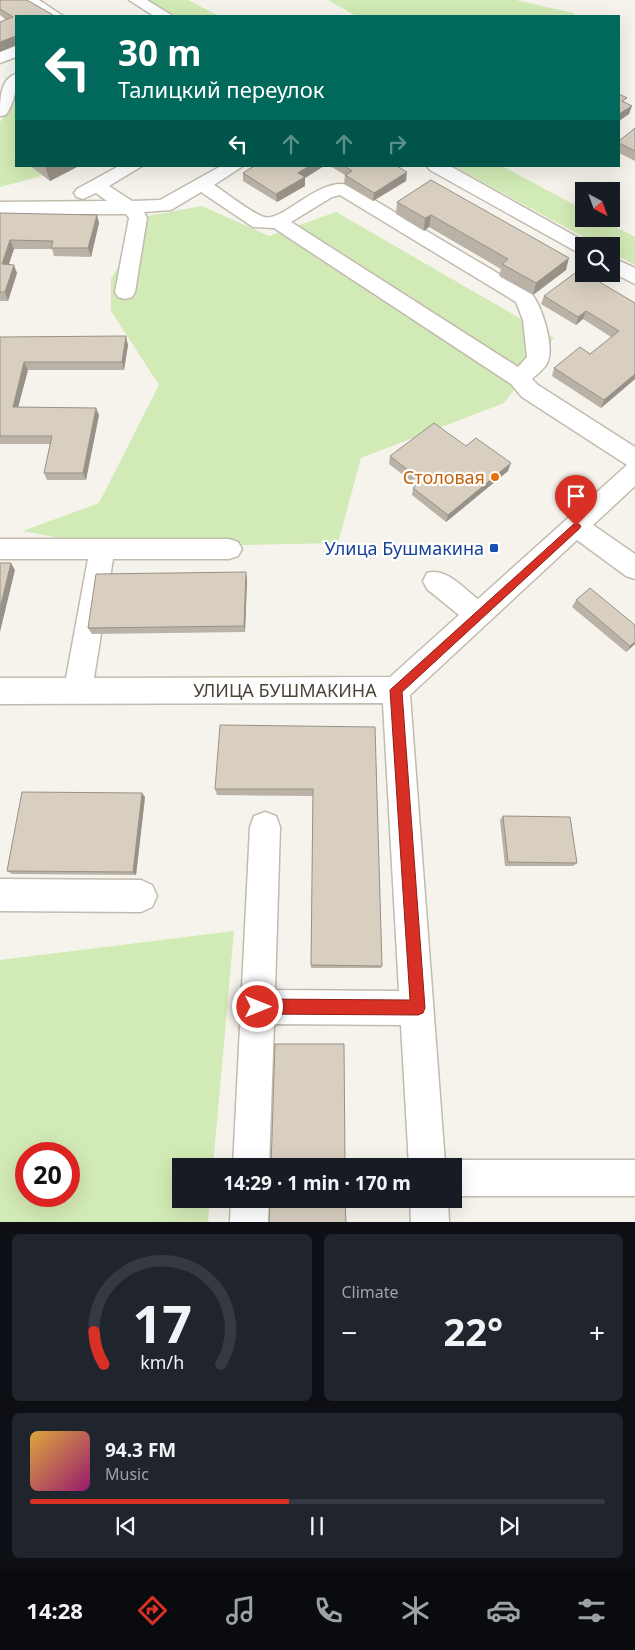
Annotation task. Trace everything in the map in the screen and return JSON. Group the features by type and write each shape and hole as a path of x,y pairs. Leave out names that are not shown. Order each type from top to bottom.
{"street":[{"path":"28,0 53,15"},
{"path":"136,0 159,15"},
{"path":"0,58 15,50"},
{"path":"0,111 11,81 15,79"},
{"path":"125,292 138,218 127,206 89,190 131,167"},
{"path":"0,208 164,206 203,178 231,167"},
{"path":"438,167 575,243"},
{"path":"203,178 260,223 278,222 326,193 343,189 517,292 526,300 530,308 538,352 538,360 519,378"},
{"path":"278,222 519,378 530,391 635,459"},
{"path":"620,268 635,276"},
{"name":"УЛИЦА БУШМАКИНА","path":"0,691 396,690 635,472"},
{"path":"576,526 635,568"},
{"path":"0,549 229,550"},
{"path":"78,691 102,549"},
{"path":"436,580 478,615"},
{"path":"396,690 427,1158"},
{"path":"251,1158 265,827"},
{"path":"0,895 141,896"},
{"path":"258,1007 418,1008"},
{"path":"462,1178 635,1178"},
{"path":"249,1222 250,1208"},
{"path":"429,1208 430,1222"}],"green space":[{"path":"148,0 188,0 217,15 175,15"},
{"path":"328,0 516,0 573,13 574,15 354,15"},
{"path":"15,100 15,167 33,167 42,176 0,187 0,122"},
{"path":"455,167 504,167 575,205 575,228 618,228 635,237 635,265 620,257 620,237 583,237"},
{"path":"202,206 269,236 336,212 554,338 504,403 361,458 338,543 111,548 23,531 99,503 159,385 111,311 111,279 148,216"},
{"path":"234,931 214,1158 172,1158 172,1208 209,1208 208,1222 0,1222 0,960"}],"building":[{"path":"0,0 27,0 53,15 15,15 15,36 0,42 0,22 13,17 0,9"},
{"path":"620,94 627,98 622,101 632,106 620,113"},
{"path":"635,128 635,151 620,144 620,140"},
{"path":"252,167 307,167 298,173 305,177 276,194 243,173"},
{"path":"346,167 399,167 407,172 374,193 345,175 352,171"},
{"path":"431,180 569,258 536,283 502,264 508,259 431,215 425,218 397,202"},
{"path":"0,213 97,215 88,248 51,248 53,241 10,240 2,264 14,265 5,292 0,292"},
{"path":"575,273 575,282 600,282 635,303 635,374 604,400 554,368 580,347 590,354 619,331 586,311 578,317 544,296"},
{"path":"126,336 122,362 24,362 13,407 96,408 83,473 44,473 52,436 0,436 0,337"},
{"path":"434,423 466,446 476,438 511,463 448,515 413,488 422,481 390,456"},
{"path":"0,563 11,563 0,608"},
{"path":"246,572 244,626 88,628 96,574"},
{"path":"590,588 635,625 635,642 630,646 576,600"},
{"path":"220,725 375,727 382,966 311,965 313,789 215,789"},
{"path":"22,792 142,793 133,872 7,871"},
{"path":"503,816 570,817 577,863 508,862"},
{"path":"275,1044 344,1044 345,1158 271,1158"},
{"path":"270,1208 345,1208 346,1222 269,1222"}],"place":[{"name":"Столовая","path":"495,477"},
{"name":"Улица Бушмакина","path":"494,548"}],"route":[{"path":"258,1007 418,1008 396,690 576,526"}]}
